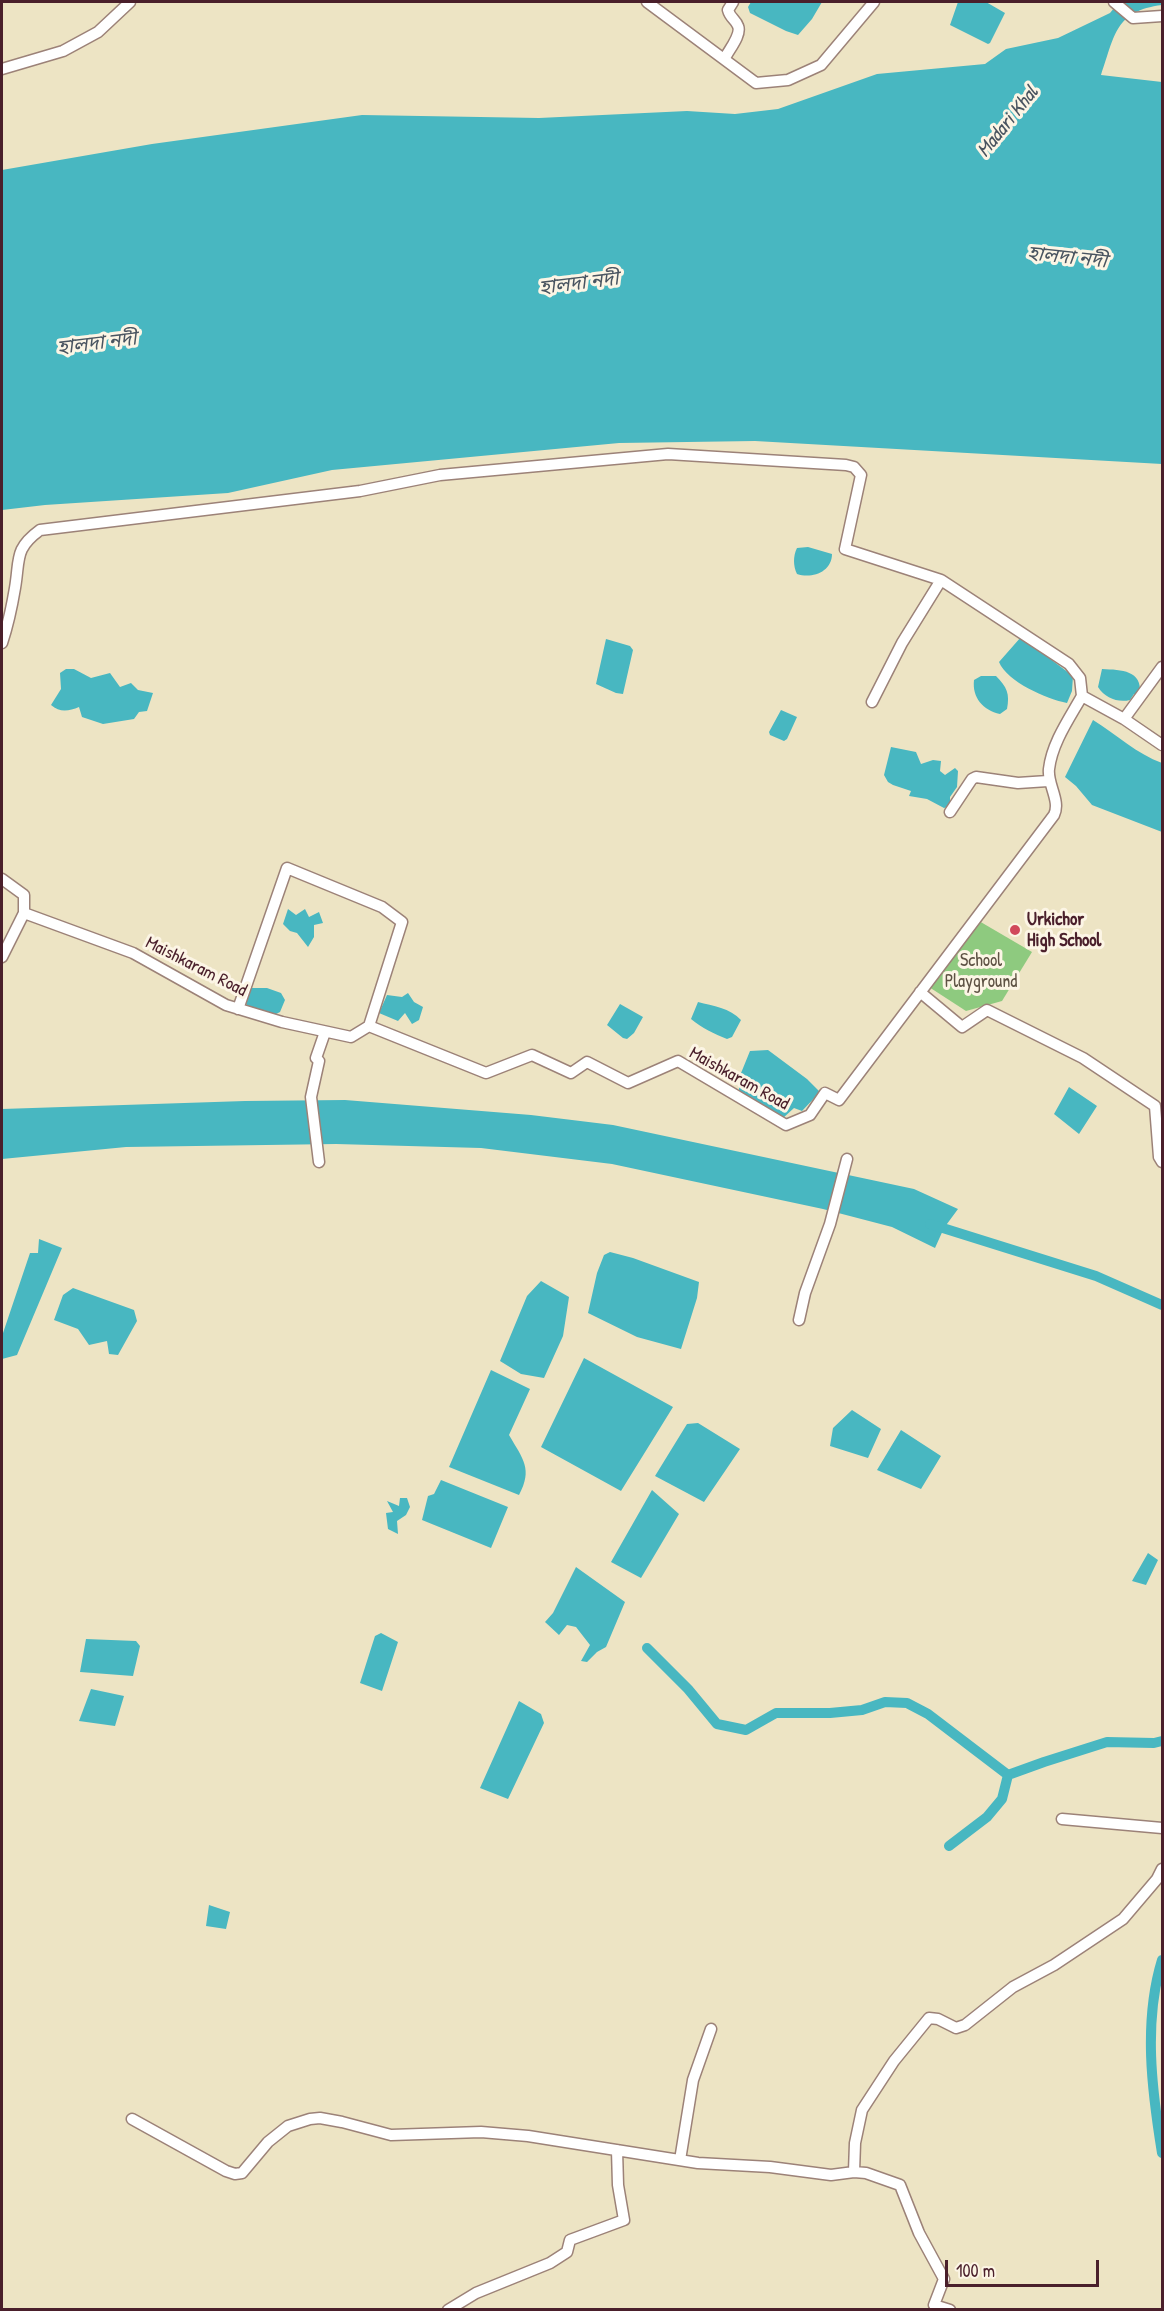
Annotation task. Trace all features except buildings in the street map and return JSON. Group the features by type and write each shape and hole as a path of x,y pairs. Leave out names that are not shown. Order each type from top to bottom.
{"street":[{"path":"2,69 63,51 98,32 130,2"},
{"path":"647,2 756,83 788,80 821,65 874,2"},
{"path":"724,58 739,33 738,26 729,16 728,10 733,2"},
{"path":"1114,2 1133,18 1162,16"},
{"path":"2,643 14,594 16,564 21,548 40,530 360,491 440,476 668,454 854,467 861,474 845,549 941,580 1069,664 1080,678 1082,696 1055,745 1048,770 1048,780 1056,806 1054,815 920,992 962,1027 987,1010 1083,1058 1155,1106 1159,1157 1162,1162"},
{"path":"872,702 902,644 941,580"},
{"path":"1124,719 1162,667"},
{"path":"1082,696 1124,719 1162,745"},
{"path":"950,812 972,779 976,777 1018,783 1048,780"},
{"path":"238,1009 287,868 382,907 402,922 369,1026"},
{"path":"2,879 24,895 24,913 2,957"},
{"name":"Maishkaram Road","path":"24,913 133,953 226,1005 238,1009 351,1037 369,1026 486,1073 532,1055 571,1073 587,1062 628,1083 678,1061 786,1125 810,1116 825,1093 839,1100 920,992"},
{"path":"319,1162 311,1097 319,1061 316,1058 325,1032"},
{"path":"799,1320 805,1293 830,1224 847,1159"},
{"path":"1062,1820 1162,1828"},
{"path":"854,2172 855,2143 862,2110 894,2061 929,2018 938,2019 956,2028 965,2025 1012,1987 1054,1965 1123,1919 1145,1894 1162,1869"},
{"path":"680,2160 693,2080 711,2029"},
{"path":"132,2119 235,2175 246,2169 278,2132 310,2119 329,2119 391,2135 481,2132 528,2136 680,2160 789,2169 831,2175 866,2173 900,2185 919,2233 944,2279 934,2305 950,2310"},
{"path":"448,2310 476,2293 550,2263 567,2252 570,2240 624,2220 618,2185 617,2150"}],"green space":[{"name":"School Playground","path":"979,921 1032,952 1002,1001 966,1011 929,987"}],"water":[{"path":"751,2 822,2 812,19 798,35 750,13 748,7"},
{"path":"958,2 986,2 1005,13 990,43 950,25"},
{"path":"1119,2 1162,2 1162,5 1135,13 1119,27 1101,75 1162,82 1162,464 755,441 619,443 332,470 228,493 2,510 2,170 152,144 362,115 539,118 687,111 735,114 778,109 877,74 985,64 1006,49 1058,38 1110,13"},
{"path":"808,547 832,554 829,565 815,575 797,574 794,558 797,548"},
{"path":"1021,637 1073,676 1072,691 1067,703 1028,689 1003,669 999,662"},
{"path":"606,639 630,646 633,650 623,694 596,684"},
{"path":"66,669 74,669 91,678 110,673 120,687 131,683 138,690 153,693 147,711 139,712 134,719 103,724 82,717 79,707 72,710 54,708 51,705 61,689 60,673"},
{"path":"1102,669 1123,671 1134,676 1140,686 1140,694 1134,694 1130,700 1125,701 1108,697 1098,687"},
{"path":"981,676 996,676 1005,687 1008,695 1007,709 1000,714 988,710 977,698 974,680"},
{"path":"781,710 797,717 784,741 770,735 769,732"},
{"path":"1093,720 1136,749 1162,763 1162,832 1092,805 1065,777"},
{"path":"891,747 916,752 921,764 933,760 941,761 940,771 945,775 955,768 958,771 957,787 950,797 950,806 944,808 927,799 909,796 911,791 888,782 884,775"},
{"path":"288,909 296,915 305,909 309,917 319,912 323,923 314,925 314,937 308,947 297,933 290,931 283,924"},
{"path":"249,988 267,988 281,993 285,1000 280,1012 274,1015 247,1005 244,1002"},
{"path":"408,993 414,1002 423,1007 419,1020 412,1024 405,1013 398,1021 379,1013 387,995 402,997"},
{"path":"698,1002 727,1010 741,1020 732,1037 727,1039 717,1035 691,1019"},
{"path":"620,1004 643,1017 634,1033 627,1039 607,1025"},
{"path":"768,1050 807,1079 820,1092 802,1111 794,1108 782,1119 739,1095 739,1078 750,1051"},
{"path":"1069,1087 1097,1106 1079,1134 1054,1114"},
{"path":"345,1100 531,1115 613,1125 914,1189 958,1209 944,1228 935,1248 892,1227 823,1209 612,1164 481,1148 336,1144 126,1147 2,1159 2,1109"},
{"path":"39,1239 62,1248 17,1355 2,1359 2,1336 30,1253 38,1253"},
{"path":"610,1252 699,1282 697,1298 681,1349 637,1337 588,1313 597,1273 604,1255"},
{"path":"541,1281 569,1297 563,1336 544,1378 521,1374 500,1361 527,1296"},
{"path":"73,1288 134,1310 137,1321 118,1355 109,1354 107,1341 89,1345 78,1329 54,1320 63,1295"},
{"path":"584,1358 673,1407 621,1491 541,1447"},
{"path":"491,1370 530,1389 509,1435 522,1458 526,1471 519,1495 449,1467"},
{"path":"852,1410 881,1429 868,1458 830,1446 833,1428"},
{"path":"698,1423 740,1449 704,1502 655,1476 687,1424"},
{"path":"901,1430 941,1456 921,1489 877,1470"},
{"path":"441,1480 508,1507 491,1548 422,1520 428,1496 434,1494"},
{"path":"652,1490 679,1514 641,1578 611,1562"},
{"path":"400,1498 407,1498 410,1507 406,1515 397,1521 398,1534 388,1529 386,1513 393,1512 387,1501 399,1506"},
{"path":"1148,1553 1158,1560 1146,1585 1132,1581"},
{"path":"576,1567 625,1602 606,1647 587,1662 581,1661 590,1645 576,1627 567,1625 559,1635 545,1622 553,1613"},
{"path":"381,1633 398,1642 382,1691 360,1683 375,1636"},
{"path":"86,1639 136,1641 140,1646 133,1676 80,1672"},
{"path":"91,1689 124,1696 115,1726 79,1721"},
{"path":"519,1701 541,1714 544,1723 508,1799 480,1788"},
{"path":"209,1905 230,1912 226,1929 206,1926"}],"waterway":[{"path":"930,1224 1096,1276 1162,1305"},
{"path":"647,1648 688,1689 717,1724 746,1730 776,1713 830,1713 862,1710 885,1702 907,1703 928,1714 1008,1775 1107,1742 1154,1743 1162,1741"},
{"path":"949,1846 987,1817 1002,1799 1008,1775"},
{"path":"1162,1960 1156,1984 1151,2032 1155,2105 1162,2153"}],"place":[{"name":"Urkichor High School","path":"1015,930"}],"water label":[{"name":"Madari Khal","path":"1008,122"},
{"name":"হালদা নদী","path":"1067,258"},
{"name":"হালদা নদী","path":"579,284"},
{"name":"হালদা নদী","path":"97,344"}]}
